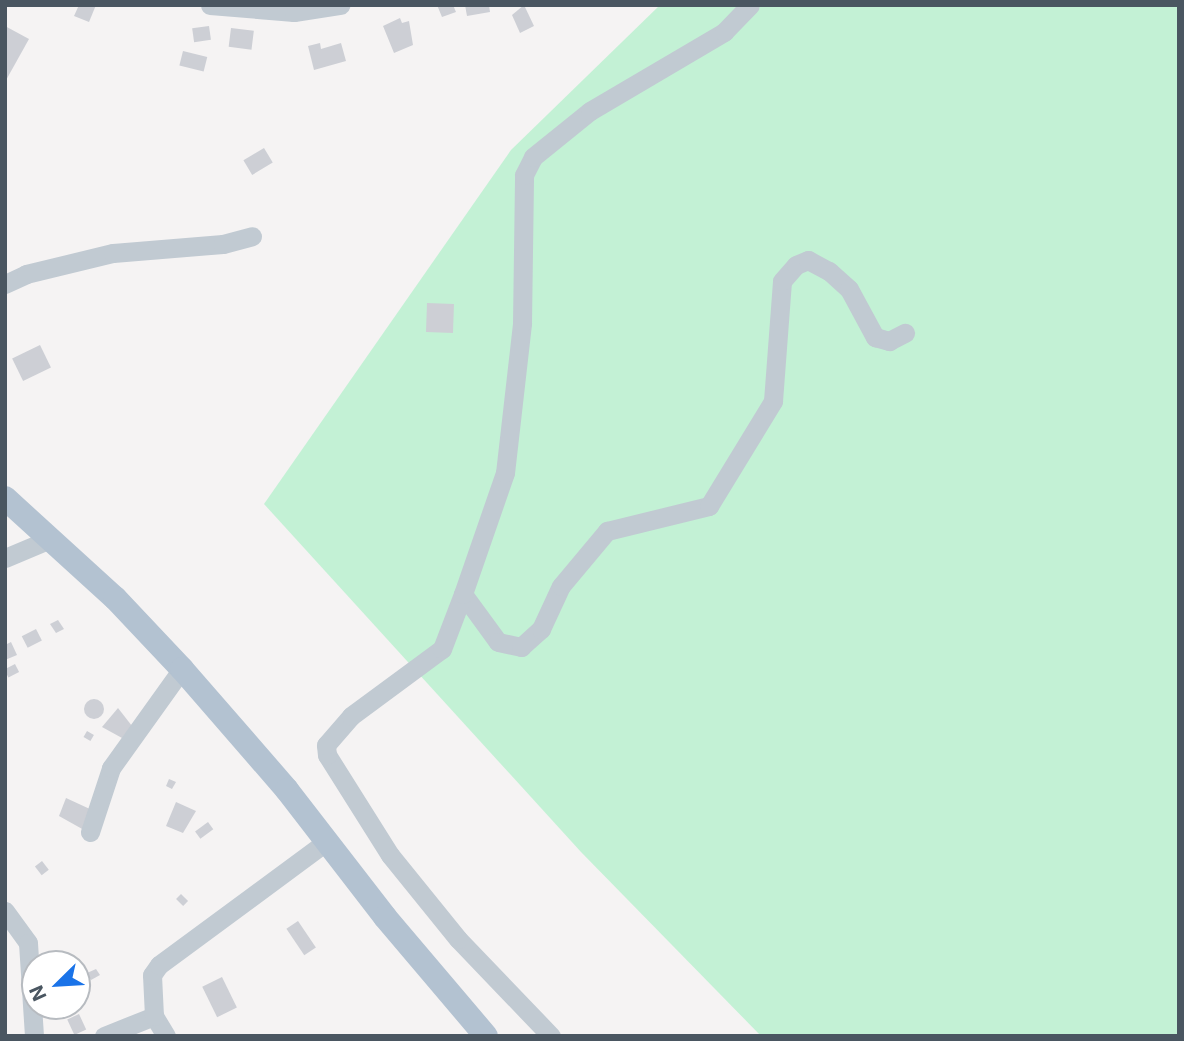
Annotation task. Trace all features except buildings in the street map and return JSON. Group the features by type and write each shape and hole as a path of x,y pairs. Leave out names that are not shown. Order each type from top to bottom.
{"main road":[{"path":"5,498 115,598 182,669 327,841 384,917 486,1036"}],"street":[{"path":"210,5 294,12 340,5"},
{"path":"551,1036 458,939 398,865 327,755 332,734 351,716 442,649 505,473 522,323 524,175 533,157 590,111 724,32 750,5"},
{"path":"5,284 26,274 113,253 223,244 252,236"},
{"path":"463,594 498,642 521,647 541,629 561,586 607,531 709,506 773,401 782,281 796,265 808,260 830,271 849,289 875,337 889,341 905,333"},
{"path":"5,558 50,538"},
{"path":"90,832 111,768 182,669"},
{"path":"166,1036 154,1016 152,975 159,965 327,841"},
{"path":"5,911 28,943 34,1036"},
{"path":"104,1036 154,1016"}],"green space":[{"path":"660,5 1179,5 1179,1036 761,1036 581,852 264,504 511,150"}]}
